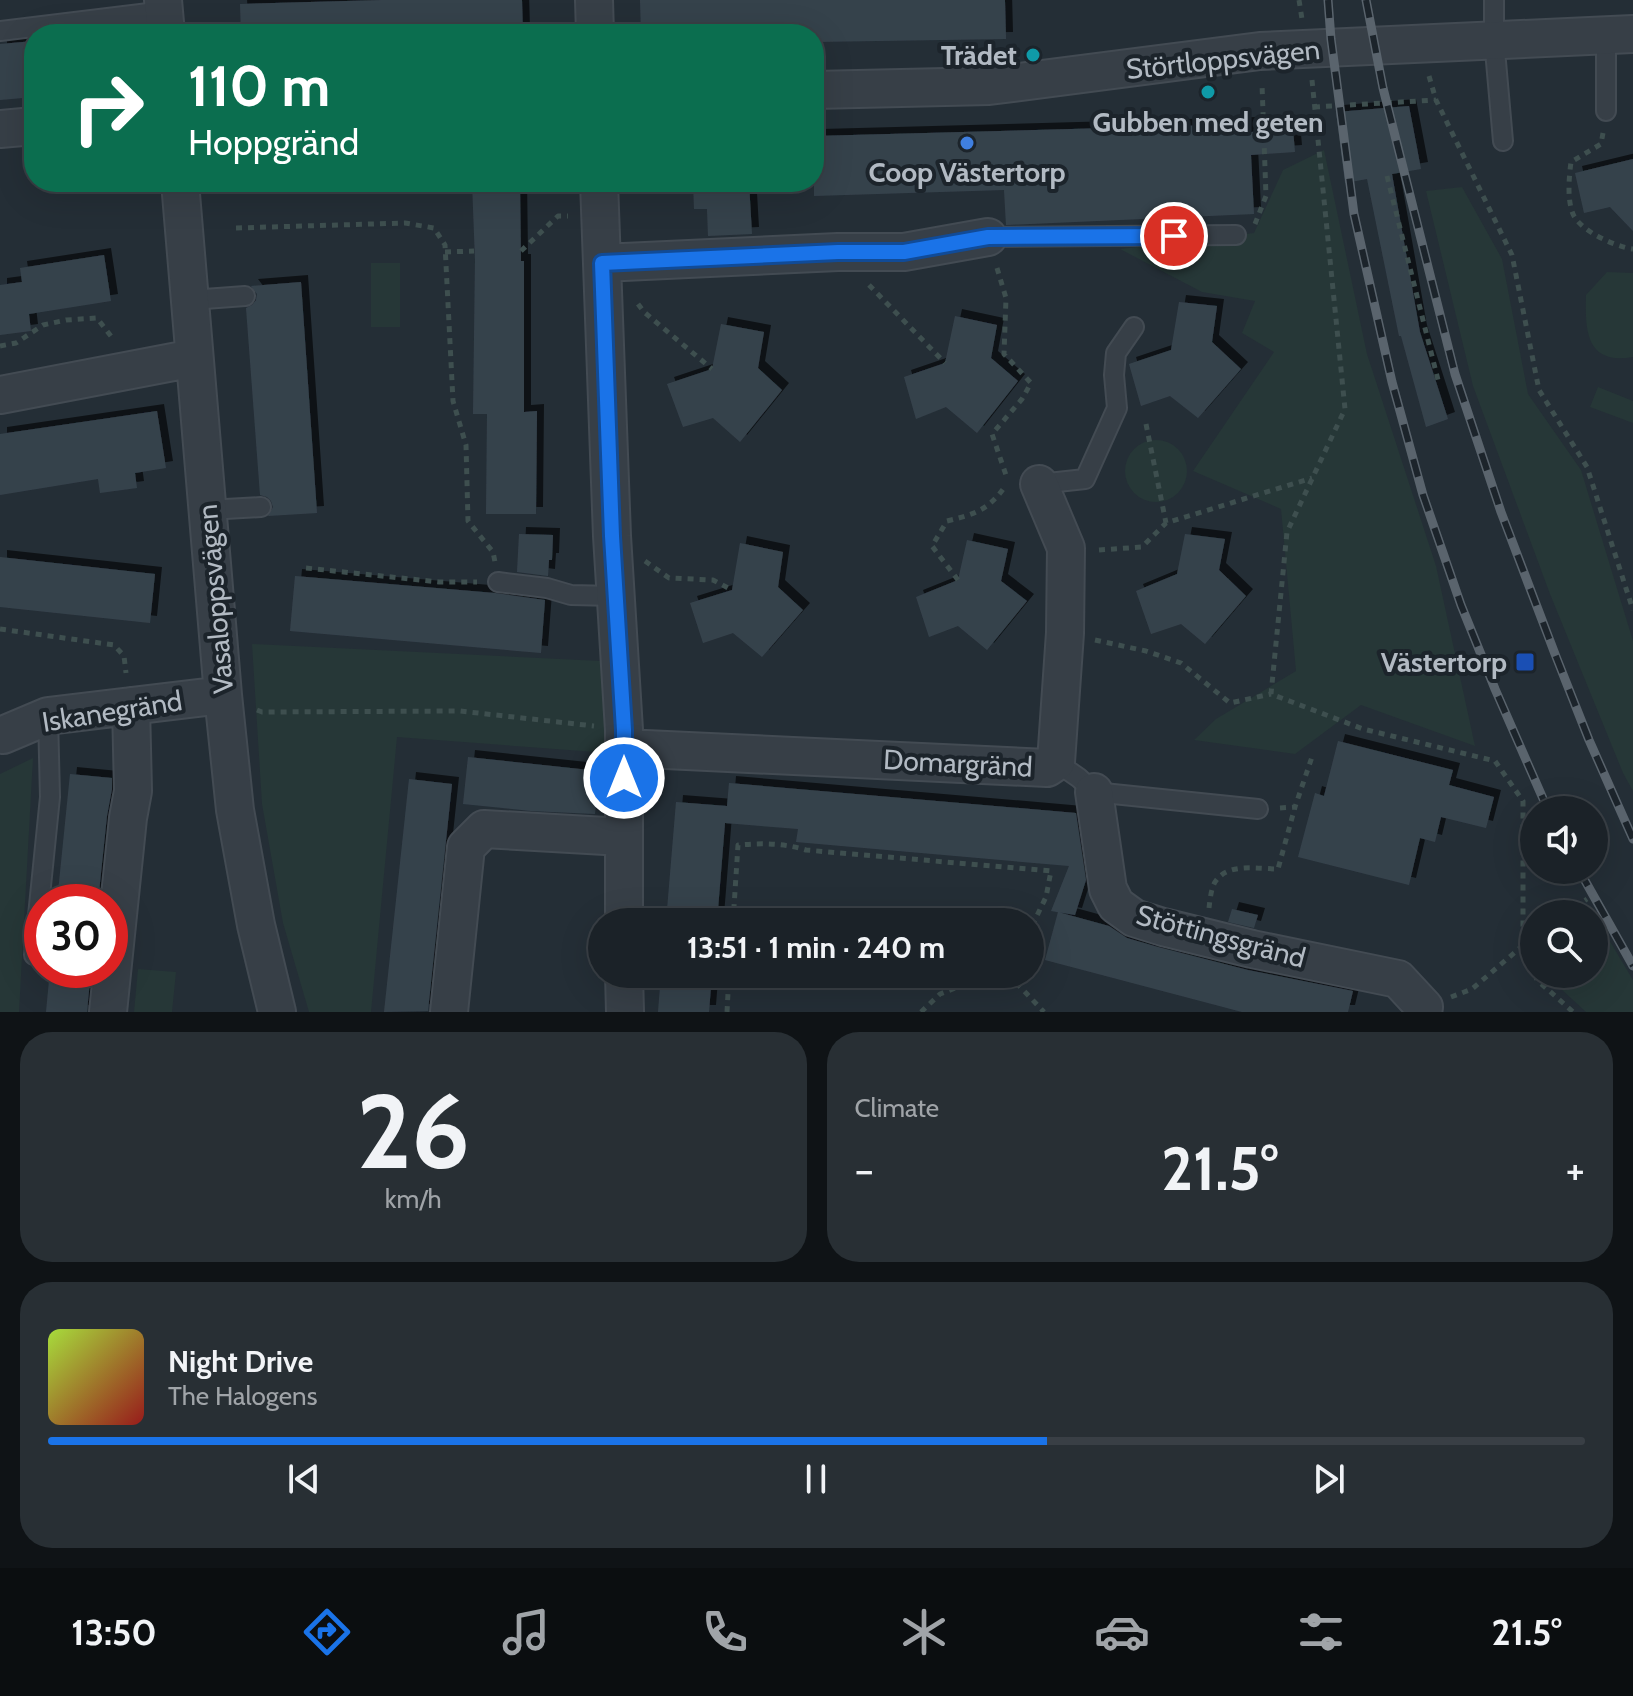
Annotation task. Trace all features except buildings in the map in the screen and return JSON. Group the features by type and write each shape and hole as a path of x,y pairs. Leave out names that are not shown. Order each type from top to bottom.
{"street":[{"path":"594,0 595,24"},
{"name":"Störtloppsvägen","path":"824,90 989,86 1260,51 1619,35"},
{"path":"0,129 24,127"},
{"name":"Vasaloppsvägen","path":"181,192 235,810 256,925 277,1012"},
{"path":"600,199 612,536 624,739 624,908"},
{"path":"602,263 838,252 904,252 988,237"},
{"path":"0,395 194,358"},
{"name":"Domargränd","path":"624,739 1047,768 1056,762 1065,633 1066,548 1039,484"},
{"name":"Iskanegränd","path":"3,735 48,716 223,695"},
{"path":"108,1012 133,791 131,706"},
{"name":"Stöttingsgränd","path":"1094,792 1108,889 1116,905 1134,918 1202,937 1398,979 1424,1009"},
{"path":"449,1012 466,847 484,829 623,837"},
{"path":"624,988 625,1012"}],"lane":[{"path":"1494,0 1494,39 1503,141"},
{"path":"72,24 165,15"},
{"path":"0,31 24,29"},
{"path":"1606,111 1619,35"},
{"path":"988,237 1236,235"},
{"path":"191,300 245,296"},
{"path":"1039,484 1085,479 1117,408 1116,353 1134,327"},
{"path":"208,510 261,507"},
{"path":"498,582 547,588 571,595 615,596"},
{"path":"41,884 50,797 48,716"},
{"path":"1056,762 1094,792 1258,809"}],"path":[{"path":"1236,235 1255,225 1266,196 1260,51"},
{"path":"1271,694 1287,532 1345,409 1314,107 1436,100 1512,255 1539,390 1587,467 1633,610"},
{"path":"1606,111 1601,144 1571,162 1568,182 1573,215 1589,232 1633,249"},
{"path":"1387,176 1438,380"},
{"path":"521,251 558,216 600,199"},
{"path":"236,228 405,223 434,228 445,245 453,401 466,445 468,521 493,552 498,582 439,582 306,568"},
{"path":"958,580 932,546 947,521 974,515 995,501 1009,481 992,434 1022,399 1031,383 1004,354 1006,298 988,237"},
{"path":"445,252 474,251"},
{"path":"838,252 945,363"},
{"path":"635,302 712,369"},
{"path":"0,346 16,343 43,325 97,318 114,341"},
{"path":"1146,424 1166,523"},
{"path":"1066,548 1088,551 1142,547 1166,523 1313,478"},
{"path":"612,536 669,578 713,580 732,590"},
{"path":"0,629 114,645 124,656 131,706"},
{"path":"1065,633 1146,651 1181,663 1230,703 1271,694 1363,729 1495,761 1523,801 1523,900"},
{"path":"223,695 262,712 460,711 624,739"},
{"path":"1202,937 1214,884 1225,872 1238,868 1278,869 1313,754"},
{"path":"1258,809 1295,807"},
{"path":"734,908 738,845 762,843 806,850 1051,871 1041,908"},
{"path":"1424,1009 1472,989 1520,947"},
{"path":"727,1012 728,988"},
{"path":"921,1012 940,994 955,988"},
{"path":"1021,988 1044,1012"},
{"path":"1546,988 1573,1012"},
{"path":"932,1001 932,1012"}],"shaded area":[{"path":"1324,150 1367,354 1436,566 1475,746 1361,705 1295,754 1194,740 1216,719 1296,671 1281,509 1193,471 1274,352 1242,333 1255,301 1202,292 1120,249 1254,233 1283,170"},
{"path":"1462,187 1502,259 1528,394 1581,470 1633,641 1633,791 1550,594 1473,386 1426,191"},
{"path":"371,263 400,263 400,327 371,327"},
{"path":"1607,272 1633,273 1633,357 1606,356 1597,350 1588,333 1586,295"},
{"path":"1598,387 1633,401 1633,423 1590,407"},
{"path":"1156,440 1178,449 1187,471 1178,493 1156,502 1134,493 1125,471 1134,449"},
{"path":"252,644 601,661 609,753 397,737 371,1012 309,1012 283,923 262,804"},
{"path":"33,758 19,1012 0,1012 0,774"},
{"path":"1608,938 1633,980 1633,1012 1586,1012 1560,988 1608,988"},
{"path":"138,969 176,972 172,1012 134,1012"}],"railway":[{"path":"1328,0 1354,214 1392,382 1423,495 1461,605 1542,796"},
{"path":"1366,0 1383,88 1455,374 1501,512 1555,654 1633,839"},
{"path":"1587,884 1633,966"}],"place":[{"name":"Trädet","path":"1033,55"},
{"name":"Gubben med geten","path":"1208,92"},
{"name":"Coop Västertorp","path":"967,143"},
{"name":"Västertorp","path":"1525,662"}],"route":[{"path":"624,778 602,263 838,252 904,252 988,237 1174,236"}]}
